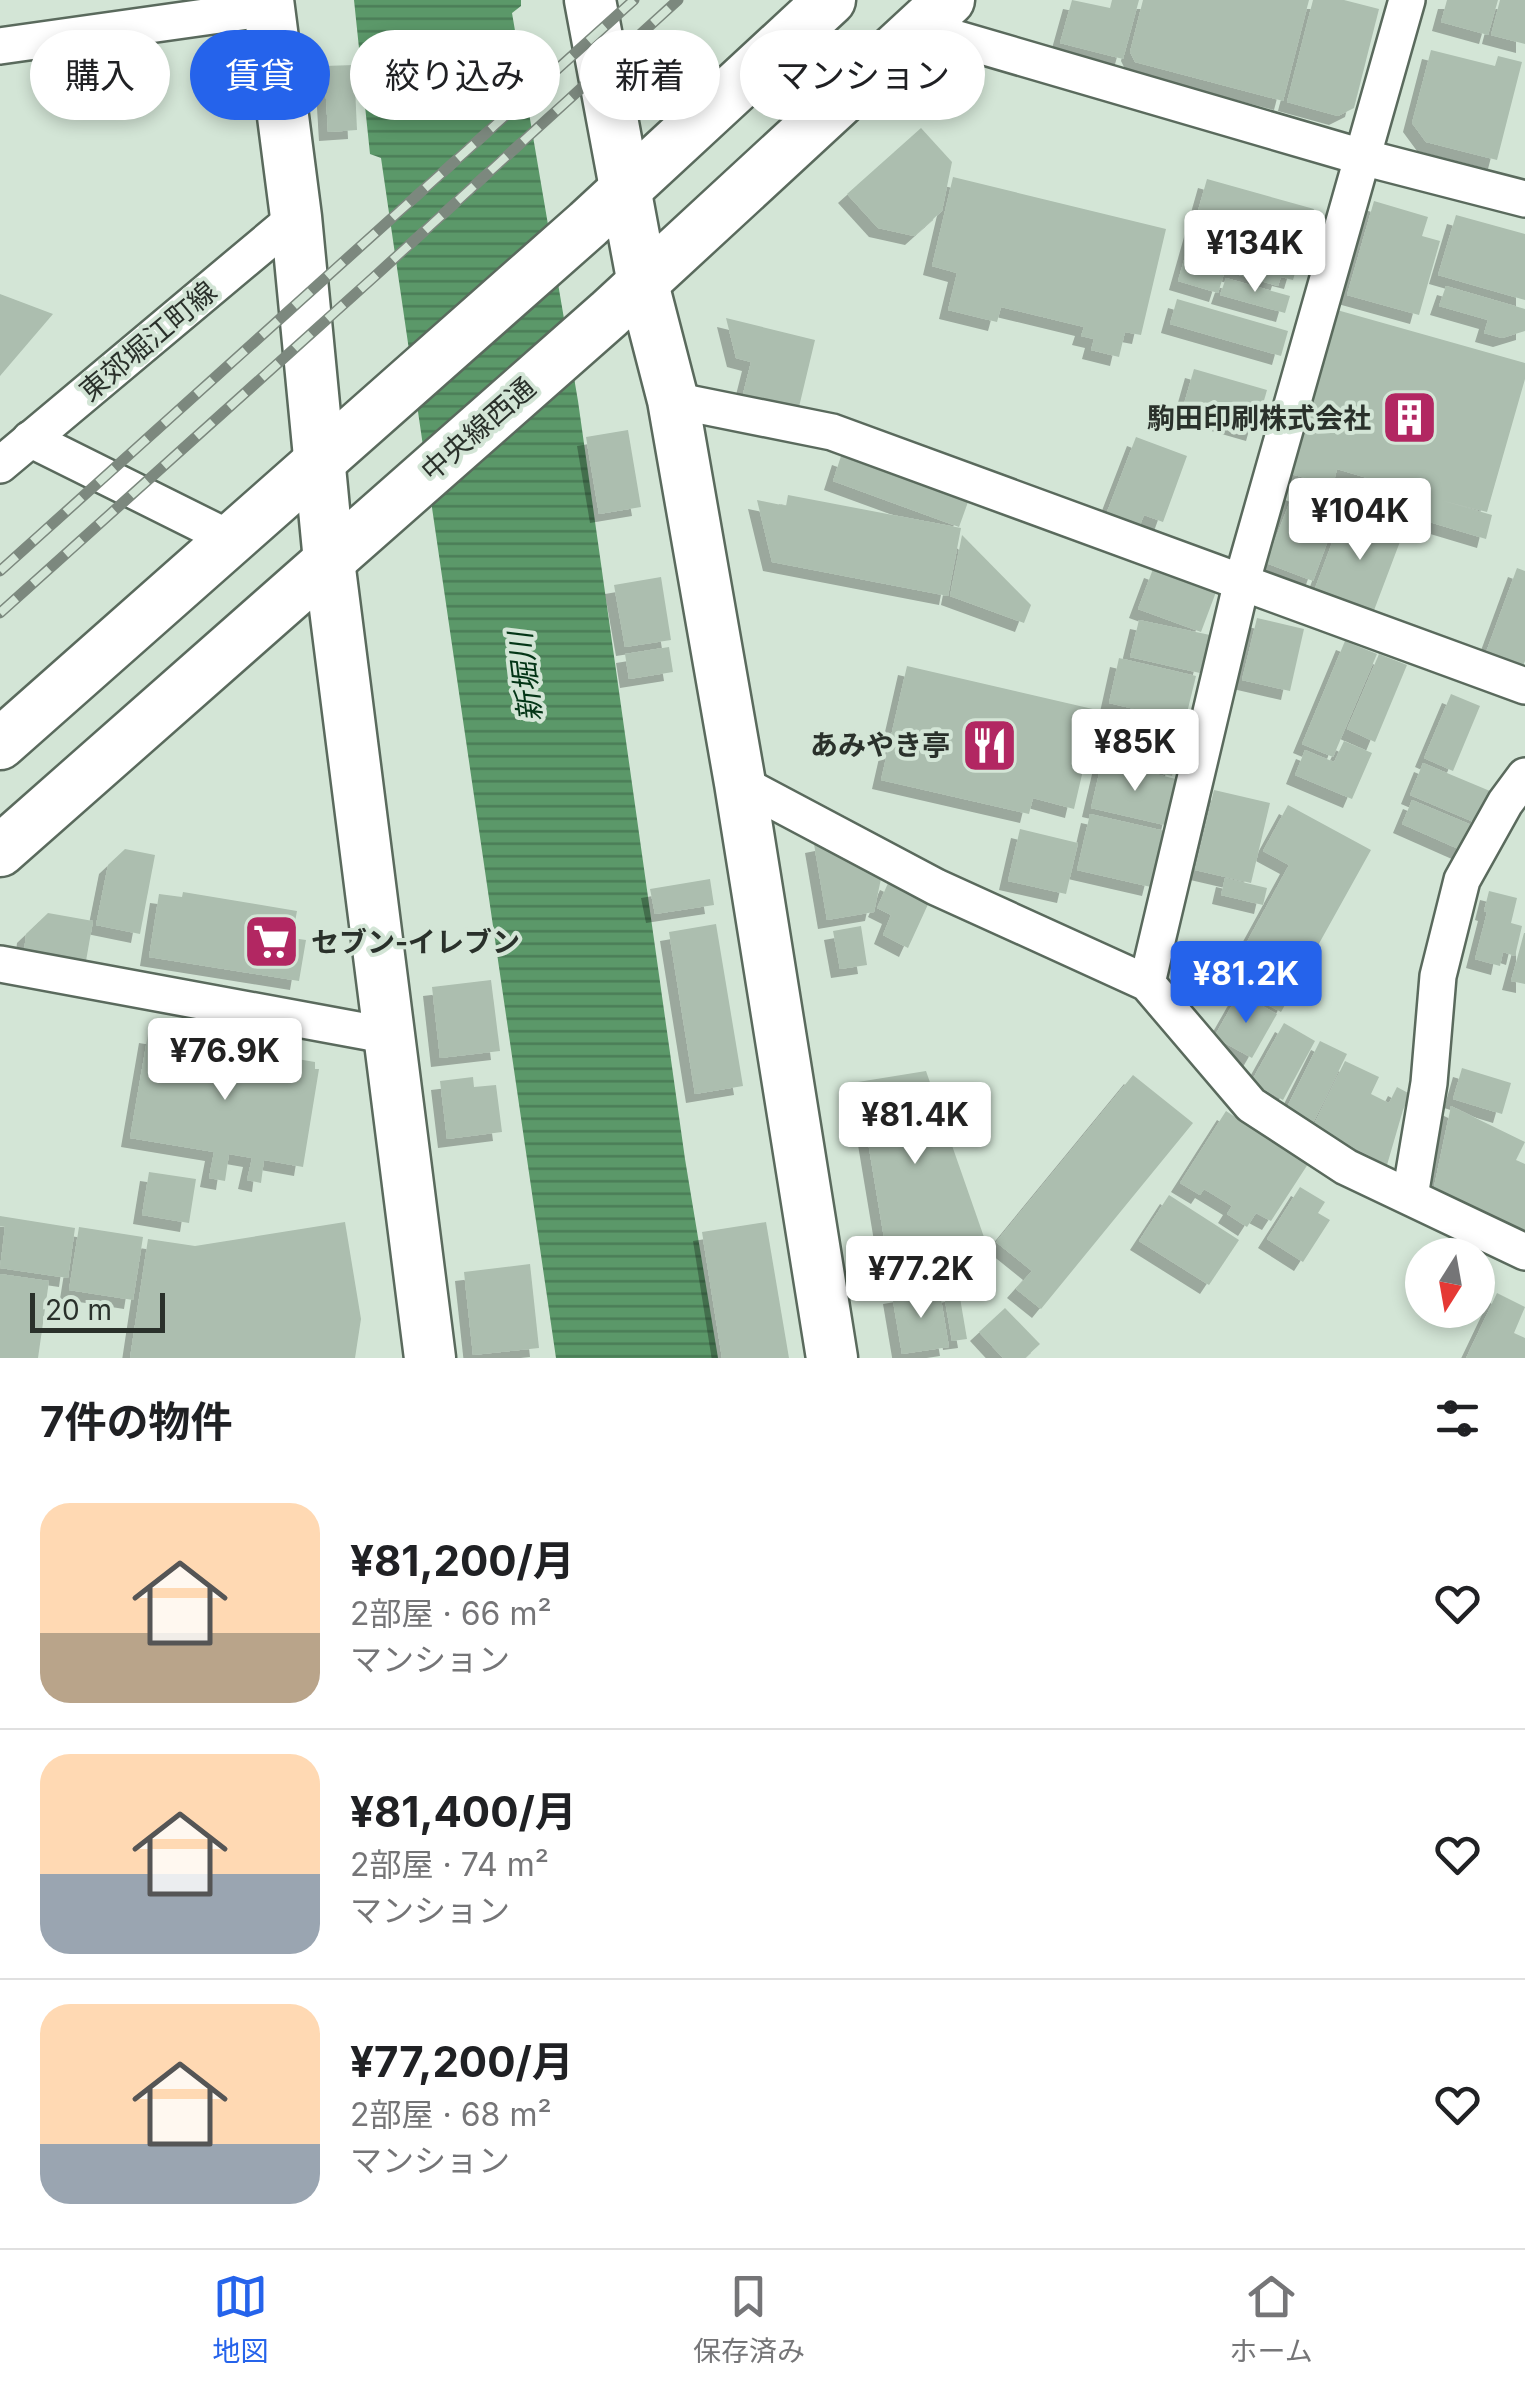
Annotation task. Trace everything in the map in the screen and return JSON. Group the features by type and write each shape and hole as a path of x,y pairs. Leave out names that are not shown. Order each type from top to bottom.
{"street":[{"path":"590,0 625,190 626,299 673,400 740,783 832,1358"},
{"path":"0,744 588,224 830,0"},
{"path":"1147,983 1242,580 1407,0"},
{"path":"0,46 269,4 296,217 330,561 430,1358"},
{"path":"934,14 1362,157 1525,199"},
{"name":"中央線西通","path":"0,851 626,299 934,14"},
{"name":"東郊堀江町線","path":"13,446 296,217"},
{"path":"673,400 832,432 1525,686"},
{"path":"13,446 231,539"},
{"path":"1410,1196 1429,1083 1438,976 1462,880 1505,803 1525,776"},
{"path":"740,783 936,887 1147,983 1251,1105 1346,1167 1525,1252"},
{"path":"0,964 390,1036"}],"water":[{"name":"新堀川","path":"354,0 521,0 521,6 512,13 515,30 357,30"},
{"name":"新堀川","path":"366,120 530,120 578,401 685,1159 718,1358 556,1358 381,158 370,154"}],"building":[{"path":"1072,0 1110,8 1112,0 1139,0 1123,59 1060,43"},
{"path":"1143,0 1309,0 1283,101 1135,62 1130,52"},
{"path":"1313,0 1344,0 1379,9 1354,108 1338,116 1287,102"},
{"path":"1447,0 1498,0 1488,35 1441,22"},
{"path":"1500,0 1525,0 1525,44 1491,35"},
{"path":"1431,50 1495,66 1498,56 1522,62 1497,160 1426,142 1412,123"},
{"path":"350,65 350,120 357,120 357,130 328,132 330,66"},
{"path":"921,128 952,162 942,211 914,236 878,228 847,194"},
{"path":"953,177 1166,229 1141,335 1125,332 1119,357 1091,350 1094,339 1081,336 1084,327 1001,307 997,322 948,310 957,273 932,266"},
{"path":"1207,179 1314,209 1293,280 1281,277 1278,286 1225,271 1218,293 1178,281"},
{"path":"1374,201 1428,217 1422,236 1440,241 1419,315 1347,295"},
{"path":"1456,215 1525,234 1525,300 1438,275"},
{"path":"1226,278 1290,296 1285,313 1220,295"},
{"path":"1446,286 1525,309 1525,331 1502,338 1484,333 1488,320 1439,306"},
{"path":"0,294 53,314 0,376"},
{"path":"1177,299 1288,331 1281,356 1170,324"},
{"name":"駒田印刷株式会社","path":"1337,310 1525,363 1525,379 1487,512 1440,500 1492,515 1486,539 1359,507 1367,478 1337,469 1333,486 1291,474"},
{"path":"726,318 815,340 799,407 743,394 751,362 736,358"},
{"path":"1194,369 1267,390 1255,432 1182,411"},
{"path":"628,430 641,507 599,514 586,437"},
{"path":"1136,437 1187,456 1163,522 1144,515 1140,525 1107,512"},
{"path":"841,456 968,502 959,527 833,481"},
{"path":"1294,491 1340,508 1313,581 1266,563"},
{"path":"788,495 961,528 948,596 772,562 757,500 786,506"},
{"path":"1357,513 1404,531 1373,613 1314,591 1338,527 1350,531"},
{"path":"962,535 1031,605 1024,623 950,596"},
{"path":"1517,568 1525,571 1522,669 1485,655"},
{"path":"1153,569 1216,592 1201,632 1138,609"},
{"path":"661,577 671,640 625,647 614,585"},
{"path":"1257,618 1304,629 1290,691 1242,680"},
{"path":"1139,620 1210,635 1200,673 1130,657"},
{"path":"1345,641 1377,654 1333,757 1302,744"},
{"path":"669,647 673,672 629,679 625,654"},
{"path":"1379,654 1407,665 1375,742 1347,729"},
{"path":"1119,658 1196,676 1185,721 1109,703"},
{"name":"あみやき亭","path":"907,666 1097,710 1074,809 1033,798 1029,814 881,780"},
{"path":"1451,694 1480,706 1453,771 1424,758"},
{"path":"1112,713 1183,730 1172,776 1101,760"},
{"path":"1344,741 1372,753 1352,799 1295,775 1305,750 1334,762"},
{"path":"1102,761 1180,780 1169,826 1091,808"},
{"path":"1423,763 1490,791 1476,823 1410,795"},
{"path":"1214,790 1270,803 1251,883 1195,870"},
{"path":"1412,800 1474,826 1463,851 1402,824"},
{"path":"1288,805 1371,850 1281,1012 1225,982 1289,865 1263,851"},
{"path":"1090,814 1165,831 1151,887 1077,870"},
{"path":"1020,829 1078,843 1066,894 1008,881"},
{"path":"824,842 882,874 874,912 827,920 814,844"},
{"path":"125,849 155,855 140,934 96,925 108,865"},
{"path":"1225,878 1267,888 1263,905 1221,895"},
{"path":"710,879 714,905 655,914 650,889"},
{"path":"889,881 930,900 908,948 883,935 891,915 877,908"},
{"path":"1489,891 1517,898 1511,923 1522,926 1515,956 1503,952 1500,966 1475,959"},
{"path":"183,892 297,911 292,938 306,940 299,981 149,957 159,894 182,897"},
{"path":"48,913 93,921 86,961 24,952 26,934"},
{"path":"716,924 743,1086 695,1094 669,932"},
{"path":"861,926 867,965 840,969 833,931"},
{"path":"1525,933 1525,984 1511,981"},
{"path":"491,980 500,1051 440,1058 432,987"},
{"path":"1239,993 1277,1014 1252,1058 1214,1037"},
{"path":"1284,1023 1315,1041 1283,1100 1251,1082"},
{"path":"148,1034 315,1062 315,1069 319,1069 303,1167 264,1160 261,1183 247,1180 252,1158 229,1154 225,1181 209,1178 214,1152 130,1138"},
{"path":"1320,1041 1347,1054 1313,1123 1286,1109"},
{"path":"1345,1061 1379,1077 1371,1094 1389,1103 1397,1087 1410,1094 1387,1165 1313,1126"},
{"path":"1462,1068 1511,1083 1502,1114 1453,1099"},
{"path":"926,1071 985,1240 887,1256 858,1082"},
{"path":"1133,1075 1193,1123 1041,1309 1016,1289 1032,1271 996,1242"},
{"path":"473,1077 474,1087 496,1085 502,1132 447,1139 440,1081"},
{"path":"1451,1106 1525,1142 1516,1160 1525,1164 1525,1233 1434,1187"},
{"path":"1226,1111 1308,1164 1271,1221 1256,1213 1247,1227 1227,1214 1232,1206 1204,1189 1200,1195 1180,1183"},
{"path":"149,1172 196,1179 189,1223 142,1215"},
{"path":"1300,1187 1325,1202 1318,1213 1330,1220 1303,1262 1267,1239"},
{"path":"1169,1195 1239,1240 1209,1285 1139,1241"},
{"path":"0,1216 75,1228 68,1278 0,1268 5,1227 0,1226"},
{"path":"345,1222 361,1319 355,1358 130,1358 148,1239 195,1246"},
{"path":"766,1222 789,1358 722,1358 702,1232"},
{"path":"79,1227 143,1237 133,1300 69,1290"},
{"path":"530,1264 539,1348 473,1355 464,1272"},
{"path":"0,1274 49,1281 38,1358 0,1358"},
{"path":"939,1287 949,1347 902,1354 892,1295"},
{"path":"959,1292 967,1339 952,1341 944,1295"},
{"path":"1497,1293 1525,1307 1514,1333 1525,1338 1525,1358 1466,1358 1480,1328 1495,1328"},
{"path":"1005,1308 1040,1344 1025,1358 1003,1358 979,1332"}],"railway":[{"path":"0,571 634,0"},
{"path":"0,613 678,0"}],"place":[{"name":"駒田印刷株式会社","path":"1410,418"},
{"name":"あみやき亭","path":"989,745"},
{"name":"セブン-イレブン","path":"272,942"}]}
